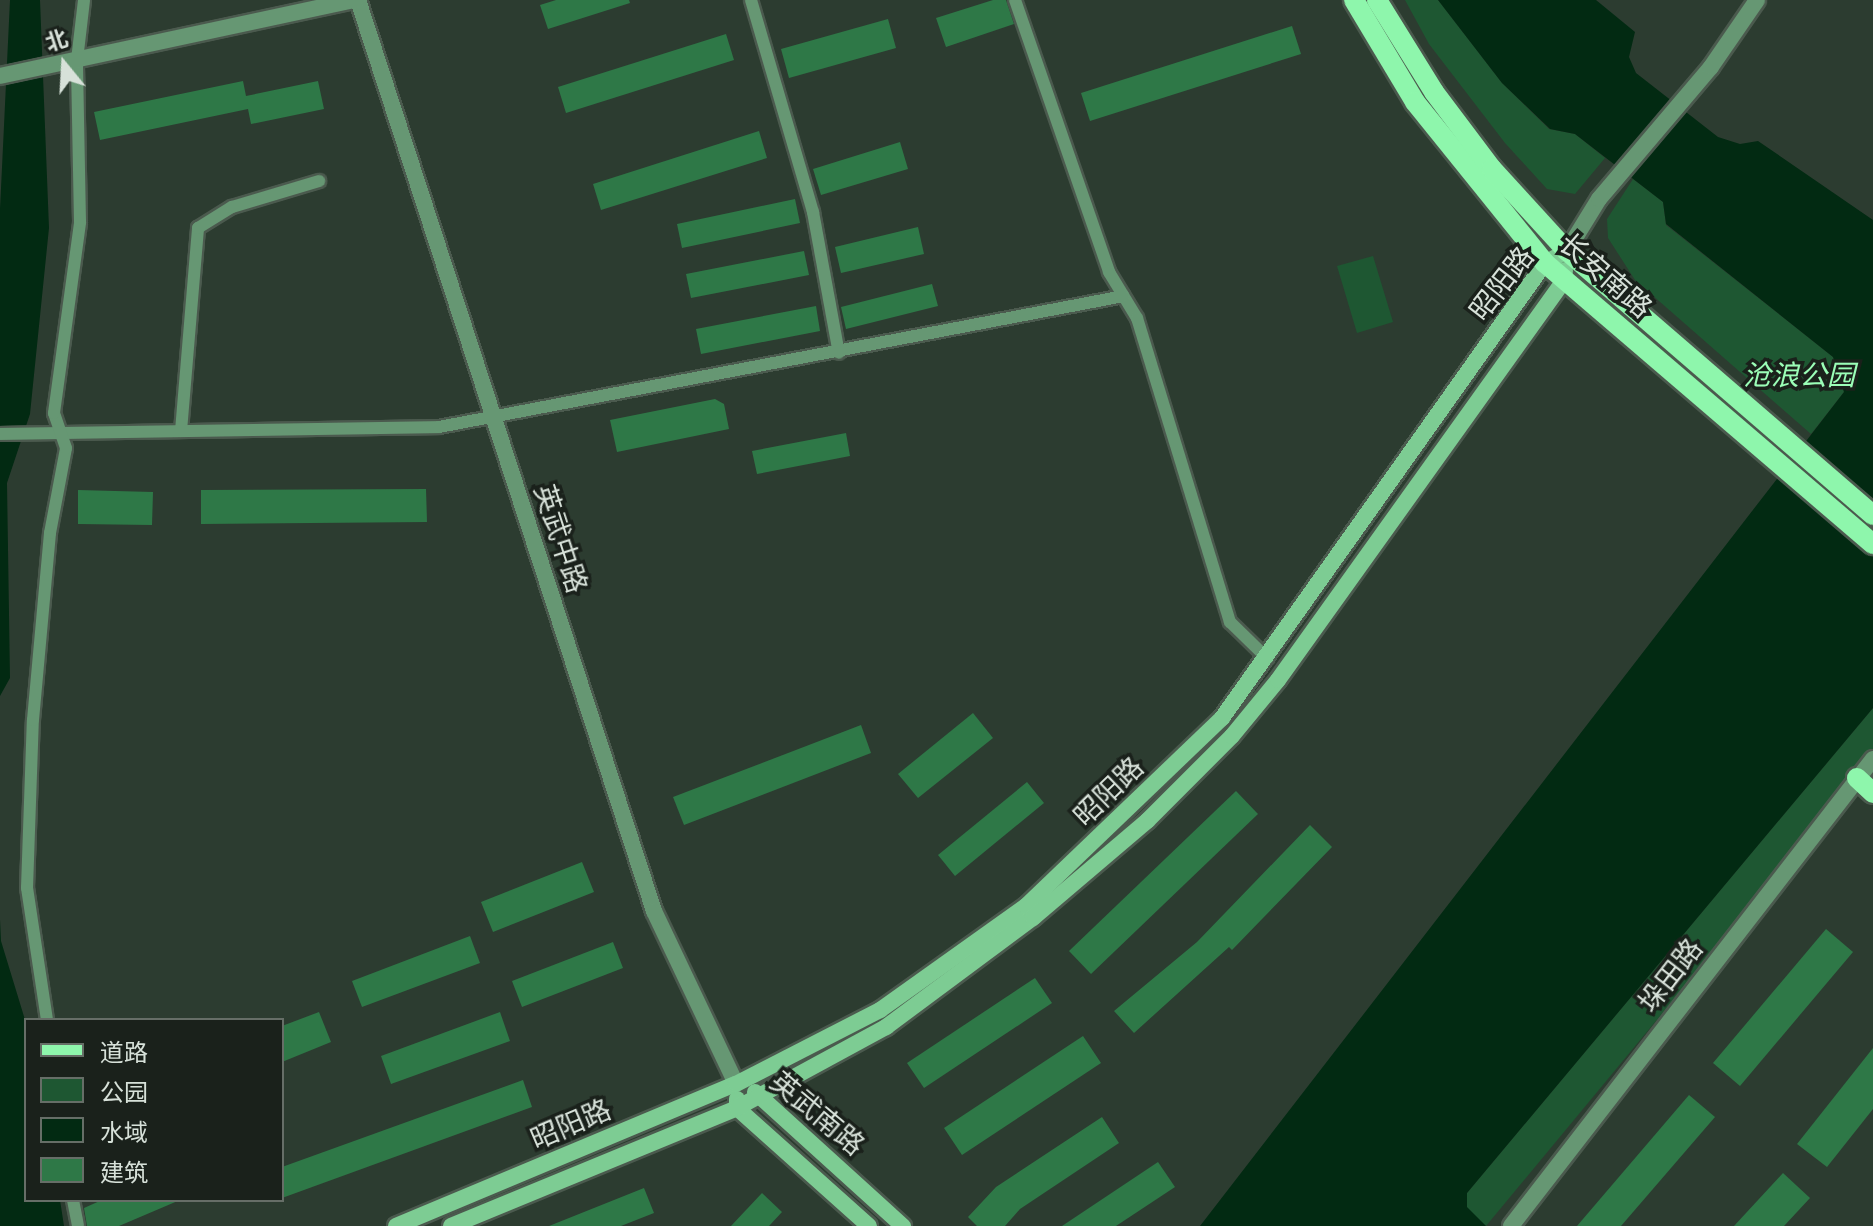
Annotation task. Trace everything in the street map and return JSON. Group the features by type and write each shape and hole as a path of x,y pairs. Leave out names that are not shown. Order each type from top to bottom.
{"main road":[{"name":"长安南路","path":"1354,0 1415,102 1545,263 1873,544"},
{"name":"长安南路","path":"1377,0 1434,92 1492,169 1567,251 1873,515"},
{"name":"昭阳路","path":"396,1226 736,1084 880,1010 1026,906 1222,718 1545,263 1567,251"},
{"name":"昭阳路","path":"451,1226 737,1108 886,1027 1033,918 1147,821 1232,736 1278,680 1564,281 1567,251"},
{"path":"1857,778 1873,793"},
{"name":"英武南路","path":"869,1226 737,1108 736,1084 762,1095 903,1226"}],"street":[{"path":"47,1018 27,888 33,720 58,433 54,413 80,222 77,60 84,0"},
{"path":"0,76 357,0"},
{"name":"英武中路","path":"357,0 654,911 736,1084"},
{"path":"751,0 813,212 839,353"},
{"path":"1015,0 1109,272 1137,318 1230,622 1267,658"},
{"path":"1567,251 1599,199 1711,67 1757,0"},
{"path":"181,431 198,228 232,207 319,181"},
{"path":"0,434 439,427 839,353 1124,296"},
{"name":"垛田路","path":"1511,1226 1873,759"},
{"path":"73,1202 78,1226"}],"green space":[{"path":"1405,0 1438,0 1502,83 1549,129 1575,134 1605,158 1575,194 1547,189 1505,143 1429,44"},
{"name":"沧浪公园","path":"1633,179 1663,202 1666,225 1833,357 1844,392 1811,434 1635,280 1608,238 1607,219"},
{"path":"1373,256 1393,322 1357,333 1337,266"},
{"path":"1873,708 1873,759 1486,1226 1466,1208 1467,1193"}],"water":[{"path":"10,0 40,0 49,228 30,414 7,483 10,678 0,696 0,209"},
{"path":"1438,0 1596,0 1635,32 1629,57 1636,73 1718,137 1740,144 1758,141 1873,220 1873,708 1467,1193 1467,1207 1486,1226 1200,1226 1844,392 1833,357 1666,224 1663,202 1575,134 1550,129 1502,83"},
{"path":"0,919 1,941 24,1018 24,1202 60,1202 64,1226 0,1226"}],"building":[{"path":"556,0 629,0 630,3 548,29 540,5"},
{"path":"993,0 1006,0 1014,24 946,47 936,18"},
{"path":"888,19 896,48 789,78 781,49"},
{"path":"1292,26 1301,54 1090,121 1081,93"},
{"path":"726,34 734,60 566,113 558,87"},
{"path":"243,81 246,96 318,81 324,109 251,124 248,109 100,140 94,112"},
{"path":"759,131 767,158 601,210 593,184"},
{"path":"900,142 908,169 821,195 813,169"},
{"path":"795,199 800,223 682,248 677,224"},
{"path":"918,227 924,254 841,273 835,247"},
{"path":"804,251 809,275 691,298 686,274"},
{"path":"932,284 938,306 846,329 841,307"},
{"path":"816,306 820,331 701,354 696,329"},
{"path":"715,399 724,404 729,429 617,452 610,420"},
{"path":"846,433 850,456 757,474 752,451"},
{"path":"426,489 427,522 201,524 201,490"},
{"path":"78,490 153,492 152,525 78,524"},
{"path":"973,713 993,738 918,798 898,774"},
{"path":"861,725 871,753 684,825 673,797"},
{"path":"1027,782 1044,803 955,876 938,855"},
{"path":"1236,791 1258,814 1091,974 1069,951"},
{"path":"1310,825 1332,847 1232,950 1229,947 1134,1033 1114,1011 1197,942"},
{"path":"582,862 594,892 493,932 481,902"},
{"path":"1826,929 1853,952 1740,1086 1713,1063"},
{"path":"470,936 480,963 362,1007 352,981"},
{"path":"613,942 623,968 522,1007 512,981"},
{"path":"1035,978 1052,1003 924,1088 907,1063"},
{"path":"319,1012 331,1042 284,1061 284,1025"},
{"path":"500,1012 510,1041 391,1084 381,1056"},
{"path":"1083,1036 1101,1063 962,1155 944,1128"},
{"path":"1873,1048 1873,1109 1827,1167 1797,1144"},
{"path":"523,1080 532,1107 284,1197 284,1166"},
{"path":"1689,1095 1715,1117 1621,1226 1577,1226"},
{"path":"1102,1117 1119,1143 1020,1209 1005,1226 977,1226 968,1217 996,1187"},
{"path":"1158,1162 1175,1187 1116,1226 1062,1226"},
{"path":"1783,1173 1810,1198 1784,1226 1734,1226"},
{"path":"644,1188 654,1213 621,1226 549,1226"},
{"path":"762,1193 782,1212 769,1226 731,1226"},
{"path":"98,1202 175,1202 119,1226 87,1226 84,1208"}]}
